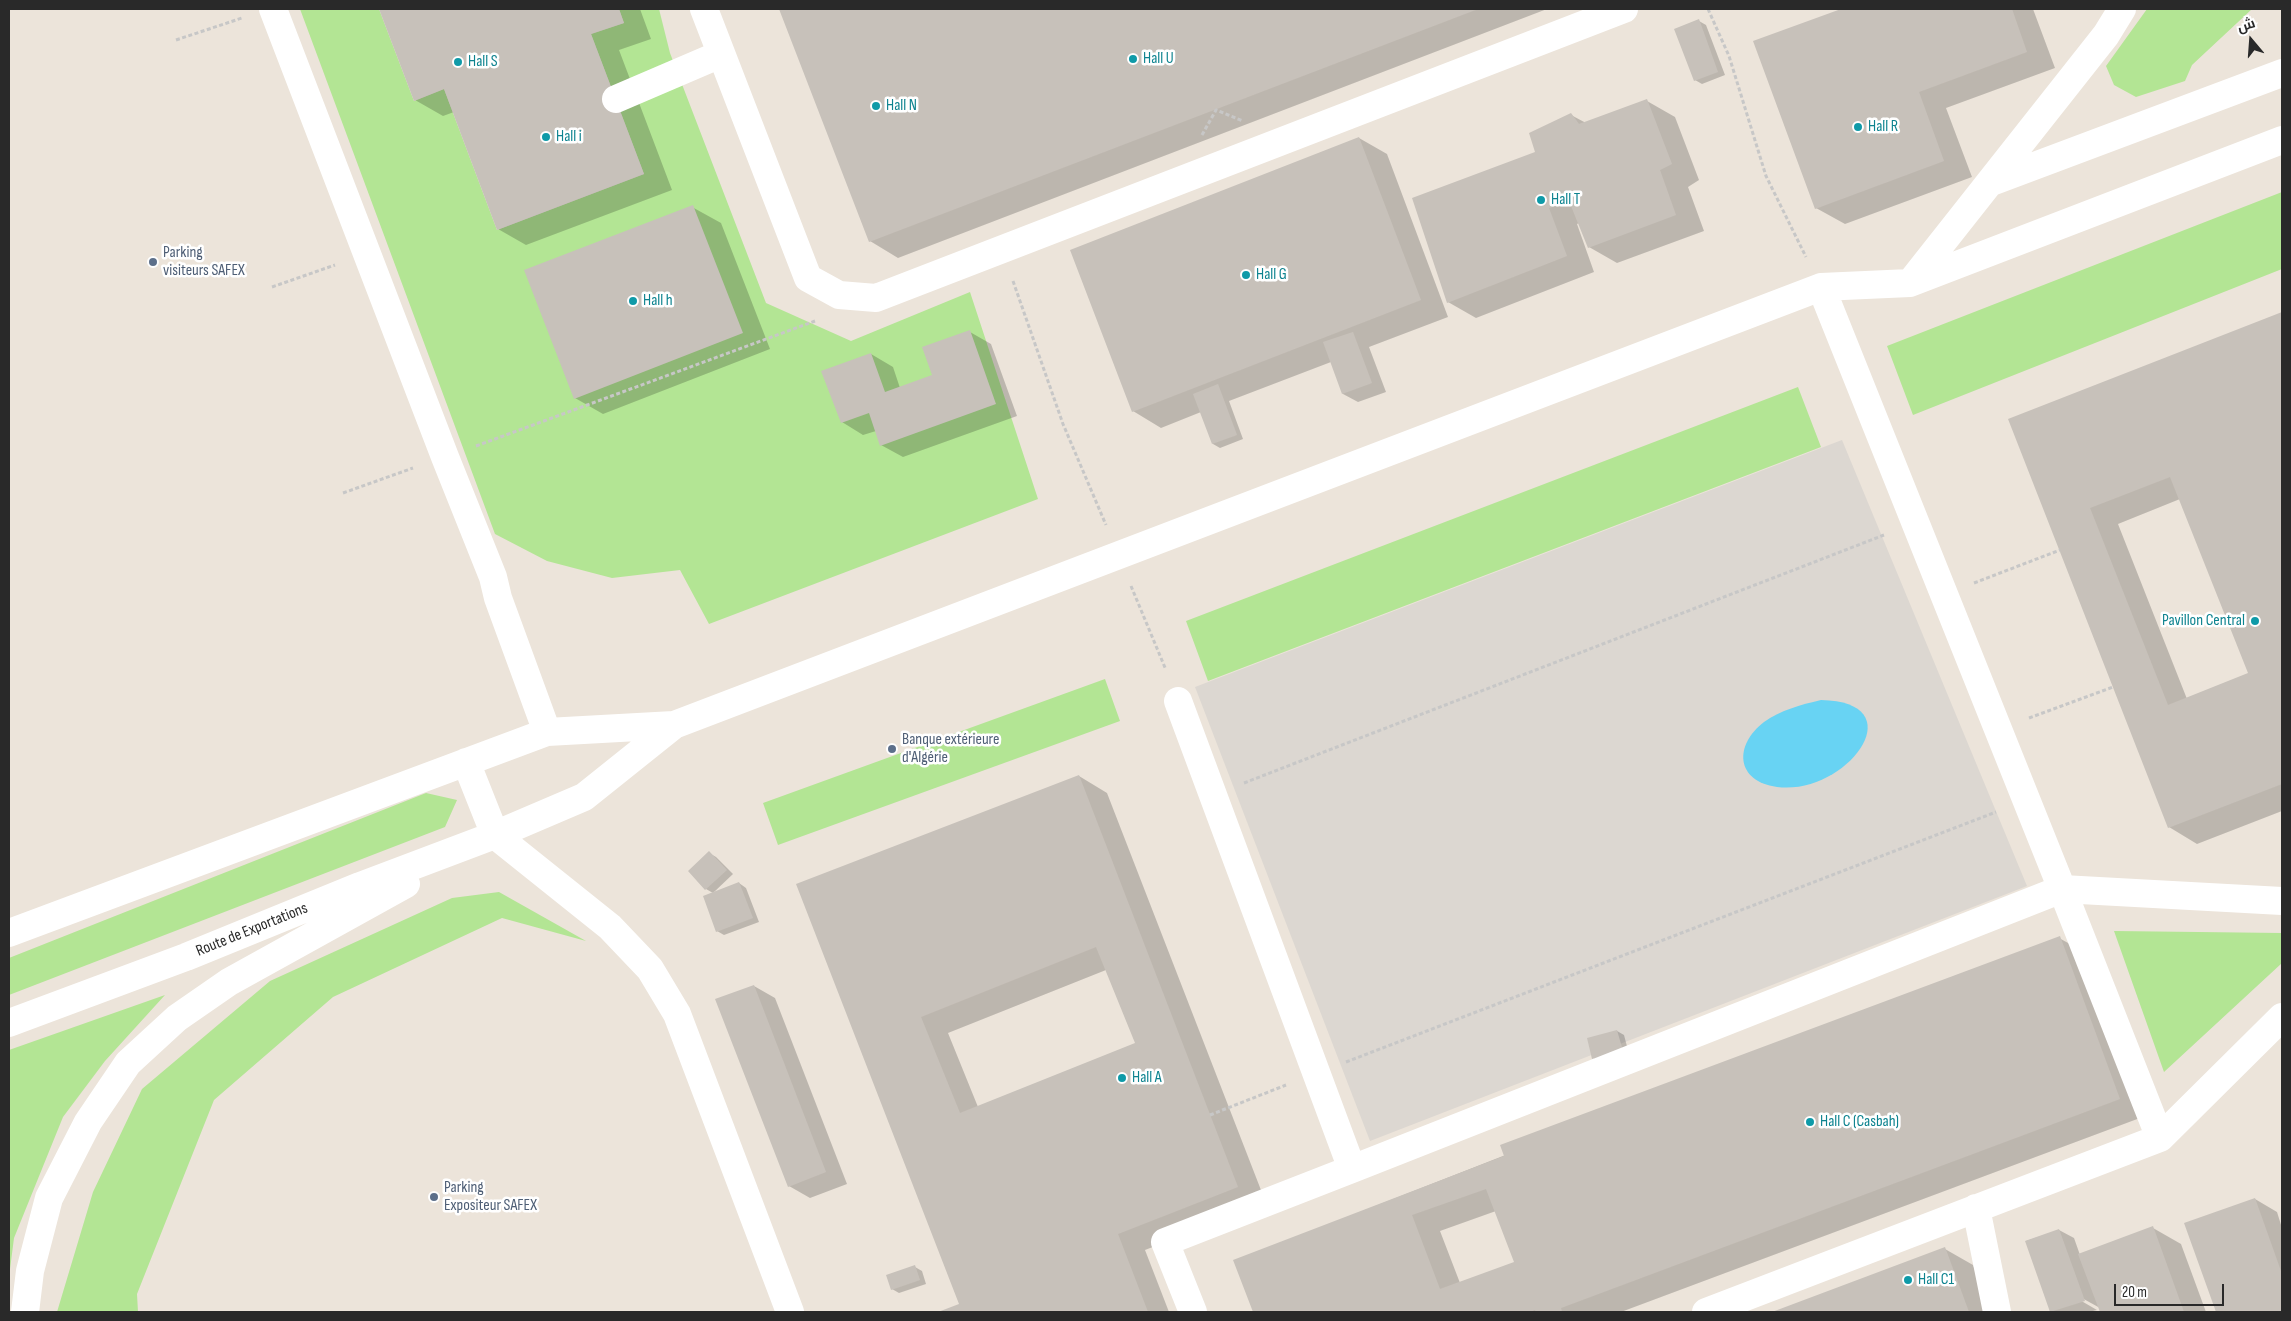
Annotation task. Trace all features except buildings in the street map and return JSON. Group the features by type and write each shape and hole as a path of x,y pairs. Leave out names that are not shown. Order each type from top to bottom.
{"street":[{"path":"704,9 808,278 839,296 876,298 1624,9"},
{"path":"1910,283 2106,35 2122,9"},
{"path":"262,12 367,254 444,457 493,577 498,598 547,732"},
{"path":"616,99 721,54"},
{"path":"1989,183 2282,73"},
{"path":"9,933 547,732 674,724 1821,287 1910,283 2282,140"},
{"path":"1821,287 2027,800 2160,1138"},
{"path":"1178,701 1352,1169"},
{"name":"Route de Exportations","path":"9,1023 186,957 369,882 495,835 584,797 642,752 674,724"},
{"path":"630,727 642,752"},
{"path":"466,762 495,835 610,927 650,969 677,1014 790,1312"},
{"path":"25,1312 28,1280 49,1198 88,1122 128,1064 177,1018 229,982 495,835"},
{"path":"1193,1312 1165,1242 2062,889 2282,901"},
{"path":"1706,1312 2160,1138 2282,1016"},
{"path":"1976,1208 1997,1312"}],"path":[{"path":"1708,9 1729,56 1766,176 1821,287"},
{"path":"176,40 262,12"},
{"path":"1002,249 1063,424"},
{"path":"272,288 367,254"},
{"path":"343,493 821,318"},
{"path":"1213,795 1915,523"},
{"path":"1944,594 2060,550"},
{"path":"1150,630 1178,701"},
{"path":"1998,730 2112,687"},
{"path":"1210,1115 2027,800"}],"green space":[{"path":"300,9 379,9 414,101 444,89 497,230 644,174 591,34 624,23 619,9 659,9 670,53 766,303 851,341 970,292 1038,499 709,624 680,570 612,578 547,561 495,534"},
{"path":"2147,9 2252,9 2192,65 2185,81 2136,97 2114,85 2106,66"},
{"path":"2282,192 2282,269 1913,415 1887,346"},
{"path":"1798,387 1821,447 1208,681 1186,621"},
{"path":"1105,679 1120,721 778,845 763,803"},
{"path":"426,793 457,800 445,827 9,995 9,958"},
{"path":"499,892 586,941 502,918 333,997 214,1100 137,1294 138,1312 57,1312 93,1192 142,1089 270,981 452,898"},
{"path":"2114,931 2282,933 2282,963 2164,1072"},
{"path":"165,995 105,1061 63,1117 14,1238 9,1277 9,1050"}],"shaded area":[{"path":"1842,440 2027,886 1370,1141 1195,687"}],"water":[{"path":"1821,700 1850,705 1864,716 1867,731 1861,748 1847,764 1826,777 1803,786 1777,787 1753,778 1747,770 1744,761 1744,751 1747,741 1754,731 1777,714"}],"place":[{"name":"Hall U","path":"1133,59"},
{"name":"Hall S","path":"458,62"},
{"name":"Hall N","path":"876,106"},
{"name":"Hall R","path":"1858,127"},
{"name":"Hall i","path":"546,137"},
{"name":"Hall T","path":"1541,200"},
{"name":"Parking visiteurs SAFEX","path":"153,262"},
{"name":"Hall G","path":"1246,275"},
{"name":"Hall h","path":"633,301"},
{"name":"Pavillon Central","path":"2255,621"},
{"name":"Banque extérieure d'Algérie","path":"892,749"},
{"name":"Hall A","path":"1122,1078"},
{"name":"Hall C (Casbah)","path":"1810,1122"},
{"name":"Parking Expositeur SAFEX","path":"434,1197"},
{"name":"Hall C1","path":"1908,1280"}]}
